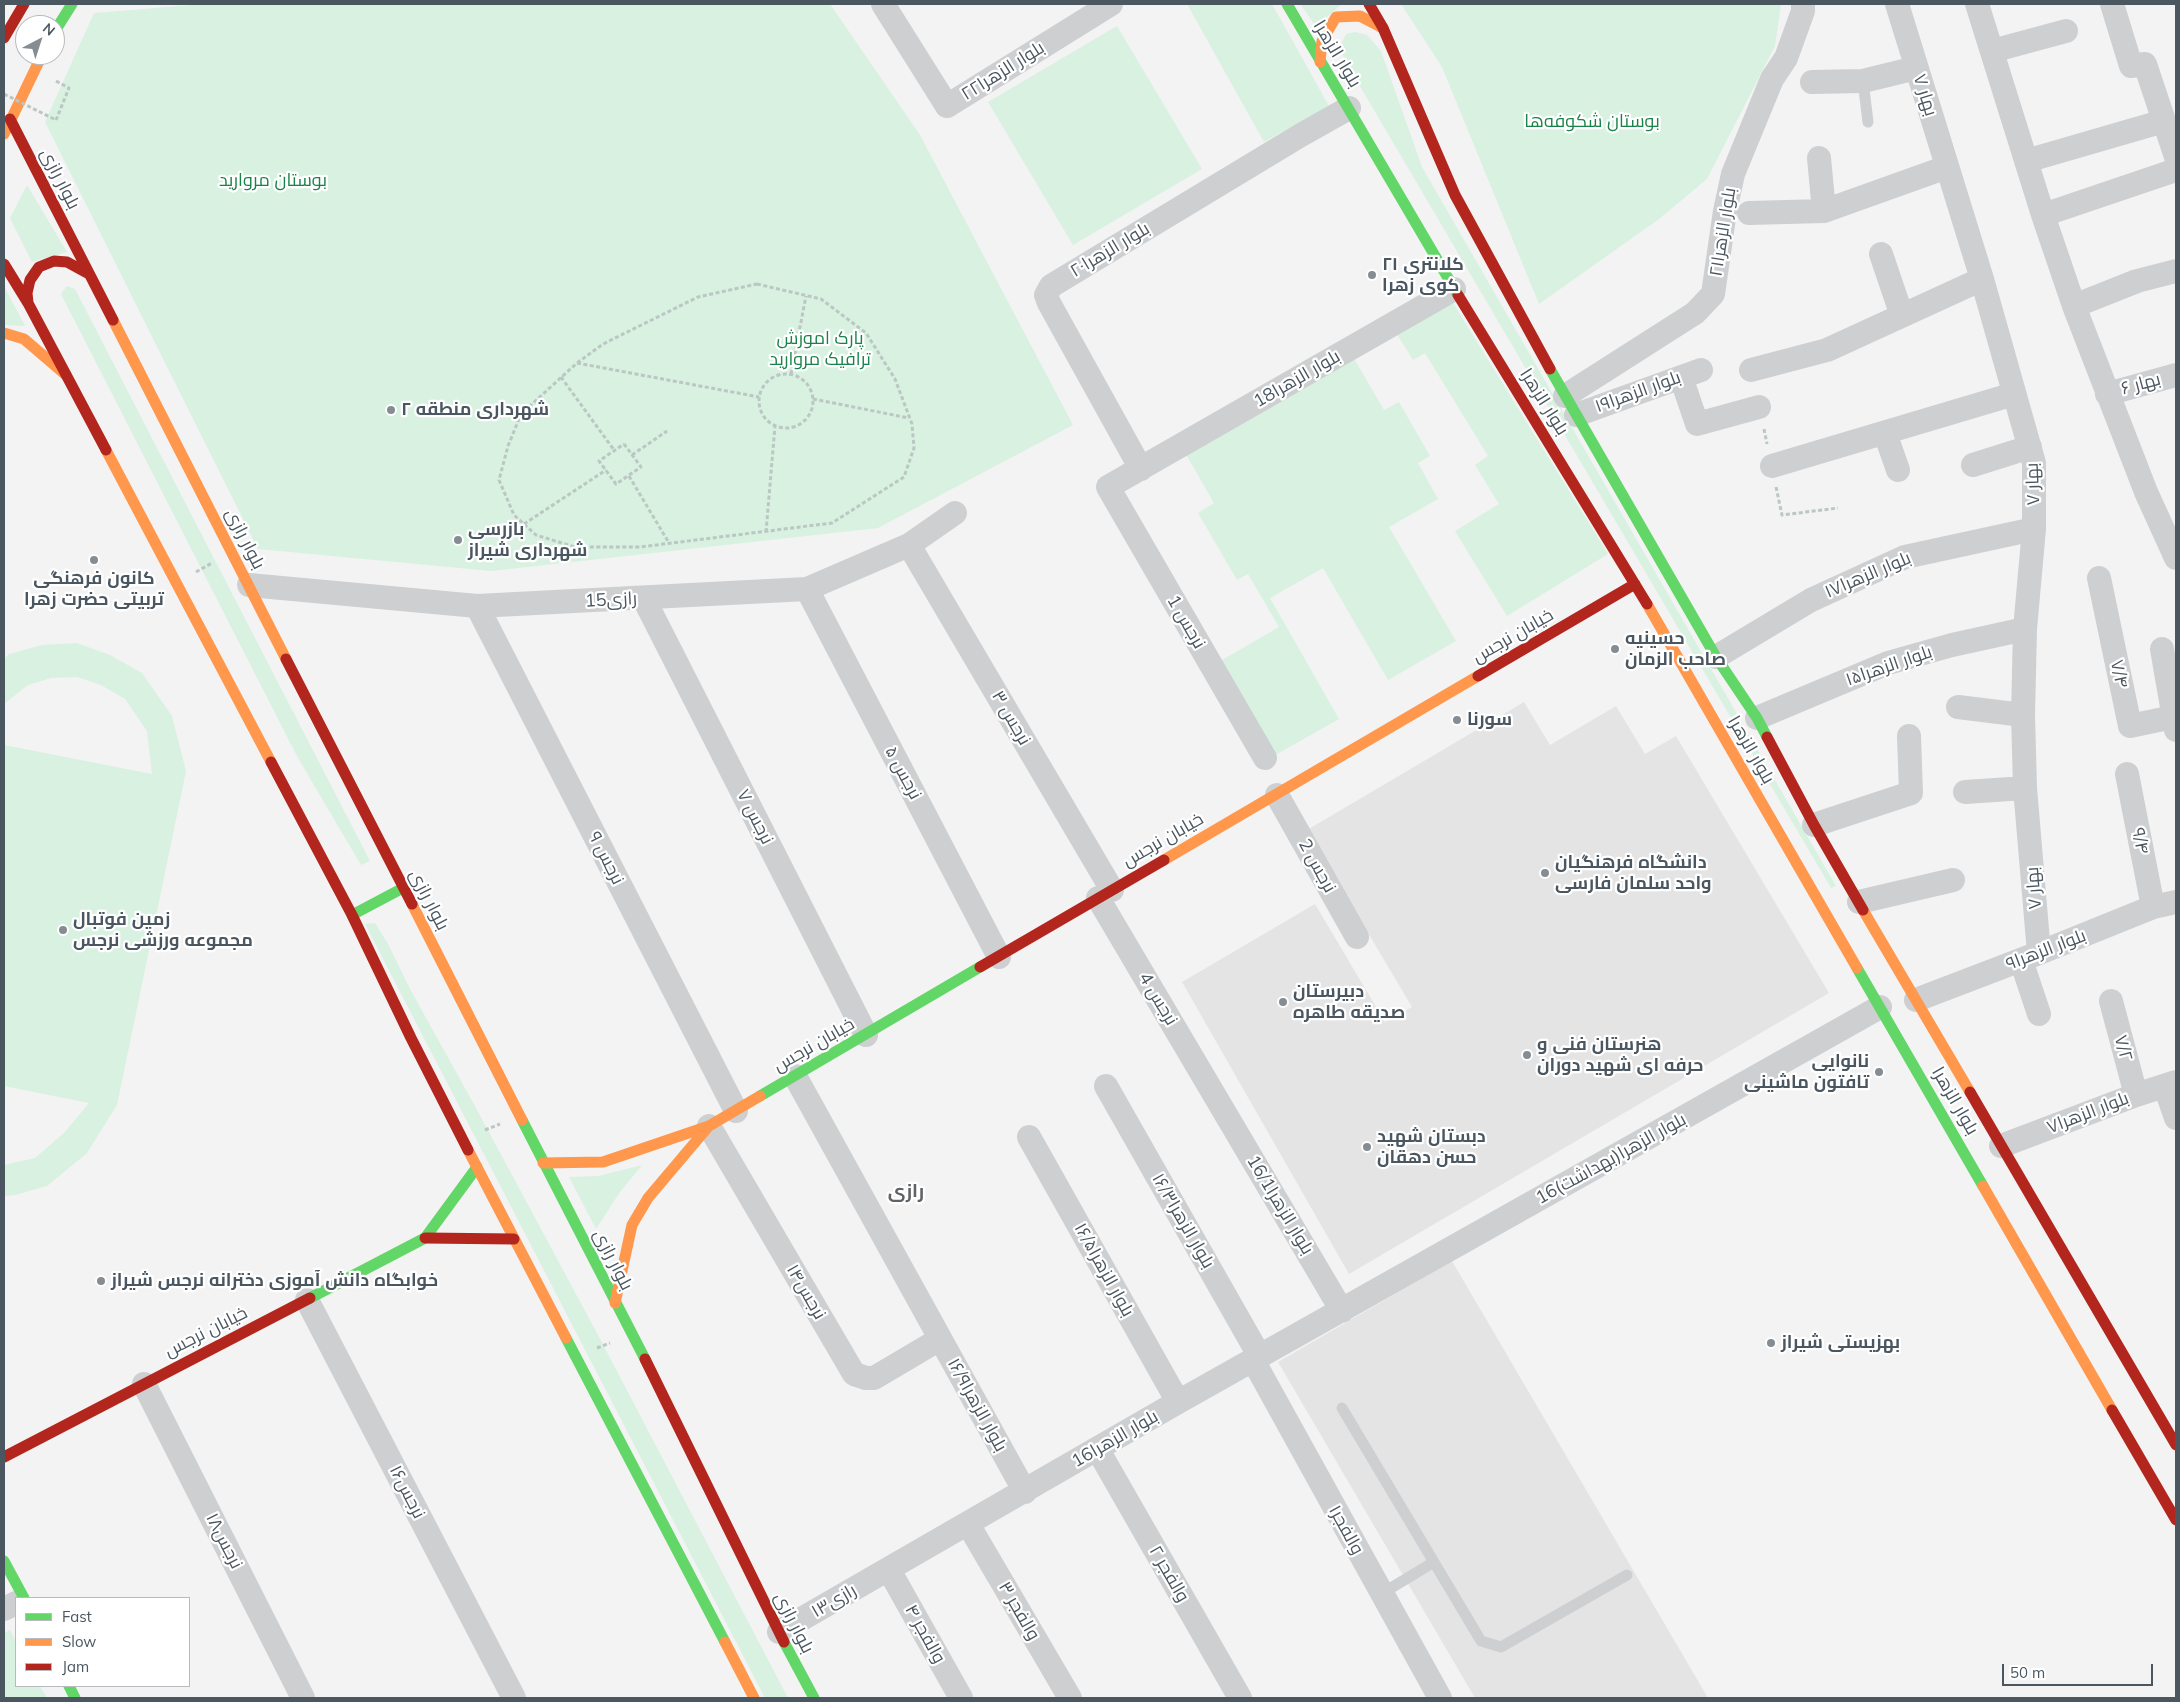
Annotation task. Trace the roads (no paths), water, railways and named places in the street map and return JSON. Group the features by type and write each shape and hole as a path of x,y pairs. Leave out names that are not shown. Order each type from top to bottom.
{"main road":[{"path":"4,38 24,4"},
{"path":"65,15 72,4"},
{"name":"بلوار الزهرا","path":"1287,4 1454,289 1635,584 1822,898 1880,1007 2176,1520"},
{"name":"بلوار الزهرا","path":"1369,4 1383,28 1455,195 1570,406 1716,657 1757,718 1851,893 1916,1000 2176,1444"},
{"path":"1320,62 1322,41 1336,17 1360,16 1383,28"},
{"path":"4,134 37,65"},
{"name":"بلوار رازی","path":"10,119 632,1334 779,1632 814,1698"},
{"path":"28,303 26,293 30,280 39,267 54,261 67,262 89,274"},
{"path":"4,264 28,303 352,915 411,1038 477,1167 754,1698"},
{"path":"4,333 24,339 66,375"},
{"name":"خیابان نرجس","path":"709,1126 1635,584"},
{"path":"352,915 403,888"},
{"path":"543,1163 603,1162 709,1126"},
{"path":"615,1302 632,1225 648,1198 709,1126"},
{"path":"425,1238 477,1167"},
{"path":"425,1238 514,1239"},
{"name":"خیابان نرجس","path":"4,1457 425,1238"},
{"path":"4,1561 23,1597"}],"street":[{"name":"بلوار الزهرا۲۲","path":"883,4 947,106 1111,4"},
{"name":"بلوار الزهرا۲۱","path":"1570,406 1695,313 1713,294 1724,211 1733,174 1772,79 1786,58 1803,12 1803,4"},
{"name":"بهار ۷","path":"1896,4 1982,279 2034,462 2034,529 2025,629 2023,715 2030,957 2039,1014"},
{"path":"1977,4 2043,215 2074,306 2146,492 2176,558"},
{"path":"2112,4 2131,66 2145,64 2176,157"},
{"path":"1992,51 2066,31"},
{"path":"1812,82 1863,81 1916,68"},
{"name":"بلوار الزهرا۲۰","path":"1141,469 1049,303 1046,295 1051,286 1301,134 1349,108"},
{"path":"2026,161 2164,121"},
{"path":"1820,158 1824,211"},
{"path":"1749,213 1824,211 1947,167"},
{"path":"2043,215 2176,170"},
{"path":"1881,254 1902,316"},
{"path":"2074,306 2137,281 2176,271"},
{"path":"1751,370 1827,350 1982,279"},
{"name":"18بلوار الزهرا","path":"1108,487 1454,289"},
{"name":"بلوار الزهرا۱۹","path":"1570,406 1691,373 1697,424 1760,408"},
{"name":"بهار ۶","path":"2107,394 2176,376"},
{"path":"1772,466 2014,394"},
{"path":"1885,433 1898,470"},
{"path":"1972,465 2030,447"},
{"name":"1 نرجس","path":"1108,487 1264,758"},
{"name":"15رازی","path":"248,585 477,606 644,599 806,589 909,545 955,513"},
{"name":"بلوار الزهرا۱۷","path":"1716,657 1811,600 1905,557 2034,529"},
{"name":"نرجس ۳","path":"909,545 1105,894"},
{"name":"۷/۴","path":"2099,578 2130,726 2175,723"},
{"name":"نرجس ۵","path":"806,589 999,956"},
{"name":"نرجس ۷","path":"644,599 866,1034"},
{"name":"نرجس ۹","path":"477,606 736,1110"},
{"name":"بلوار الزهرا۱۵","path":"1757,718 1888,662 1952,645 2025,629"},
{"path":"2167,652 2175,723"},
{"path":"1958,707 2023,715"},
{"path":"1814,825 1911,793 1909,736"},
{"name":"۹/۴","path":"2126,774 2153,907"},
{"path":"1965,792 2025,788"},
{"name":"2 نرجس","path":"1277,795 1357,937"},
{"path":"1851,893 1953,880"},
{"name":"4 نرجس","path":"1105,894 1218,1100"},
{"name":"بلوار الزهرا۹","path":"1916,1000 2030,957 2153,907 2176,902"},
{"name":"۷/۲","path":"2111,1001 2136,1095"},
{"name":"16بلوار الزهرا(بهداشت)","path":"1342,1311 1880,1007"},
{"name":"بلوار الزهرا۱۶/۹","path":"795,1076 1025,1492"},
{"path":"2171,1084 2176,1118"},
{"name":"بلوار الزهرا۷","path":"2001,1146 2136,1095 2171,1084"},
{"name":"بلوار الزهرا۱۶/۳","path":"1106,1086 1256,1358"},
{"name":"بلوار الزهرا16/1","path":"1218,1100 1342,1311"},
{"name":"نرجس۱۴","path":"709,1126 854,1374 866,1378 874,1378 934,1329"},
{"name":"بلوار الزهرا۱۶/۵","path":"1029,1137 1178,1402"},
{"name":"نرجس۱۶","path":"307,1300 510,1692"},
{"name":"16بلوار الزهرا","path":"889,1570 1178,1402 1342,1311"},
{"name":"والفجر۱","path":"1256,1358 1381,1594 1440,1698"},
{"name":"نرجس۱۸","path":"144,1384 303,1698"},
{"name":"والفجر ۲","path":"1098,1450 1240,1698"},
{"name":"والفجر ۳","path":"968,1524 1070,1698"},
{"name":"رازی۱۳","path":"779,1632 889,1570"},
{"name":"والفجر ۴","path":"889,1570 961,1698"}],"lane":[{"path":"1863,81 1868,122"},
{"path":"1342,1408 1481,1640 1501,1647 1626,1575"},
{"path":"1381,1594 1434,1562"}],"place":[{"name":"کلانتری ۲۱ کوی زهرا","path":"1372,275"},
{"name":"شهرداری منطقه ۲","path":"391,410"},
{"name":"بازرسی شهرداری شیراز","path":"458,540"},
{"name":"کانون فرهنگی تربیتی حضرت زهرا","path":"94,560"},
{"name":"حسینیه صاحب الزمان","path":"1615,649"},
{"name":"سورنا","path":"1457,720"},
{"name":"دانشگاه فرهنگیان واحد سلمان فارسی","path":"1545,873"},
{"name":"زمین فوتبال مجموعه ورزشی نرجس","path":"63,930"},
{"name":"دبیرستان صدیقه طاهره","path":"1283,1002"},
{"name":"هنرستان فنی و حرفه ای شهید دوران","path":"1527,1055"},
{"name":"نانوایی تافتون ماشینی","path":"1879,1072"},
{"name":"دبستان شهید حسن دهقان","path":"1367,1147"},
{"name":"خوابگاه دانش آموزی دخترانه نرجس شیراز","path":"101,1281"},
{"name":"بهزیستی شیراز","path":"1771,1343"}],"district":[{"name":"رازی","path":"906,1191"}],"park label":[{"name":"بوستان شکوفه‌ها","path":"1592,122"},
{"name":"بوستان مروارید","path":"273,181"},
{"name":"پارک اموزش ترافیک مروارید","path":"820,349"}]}
